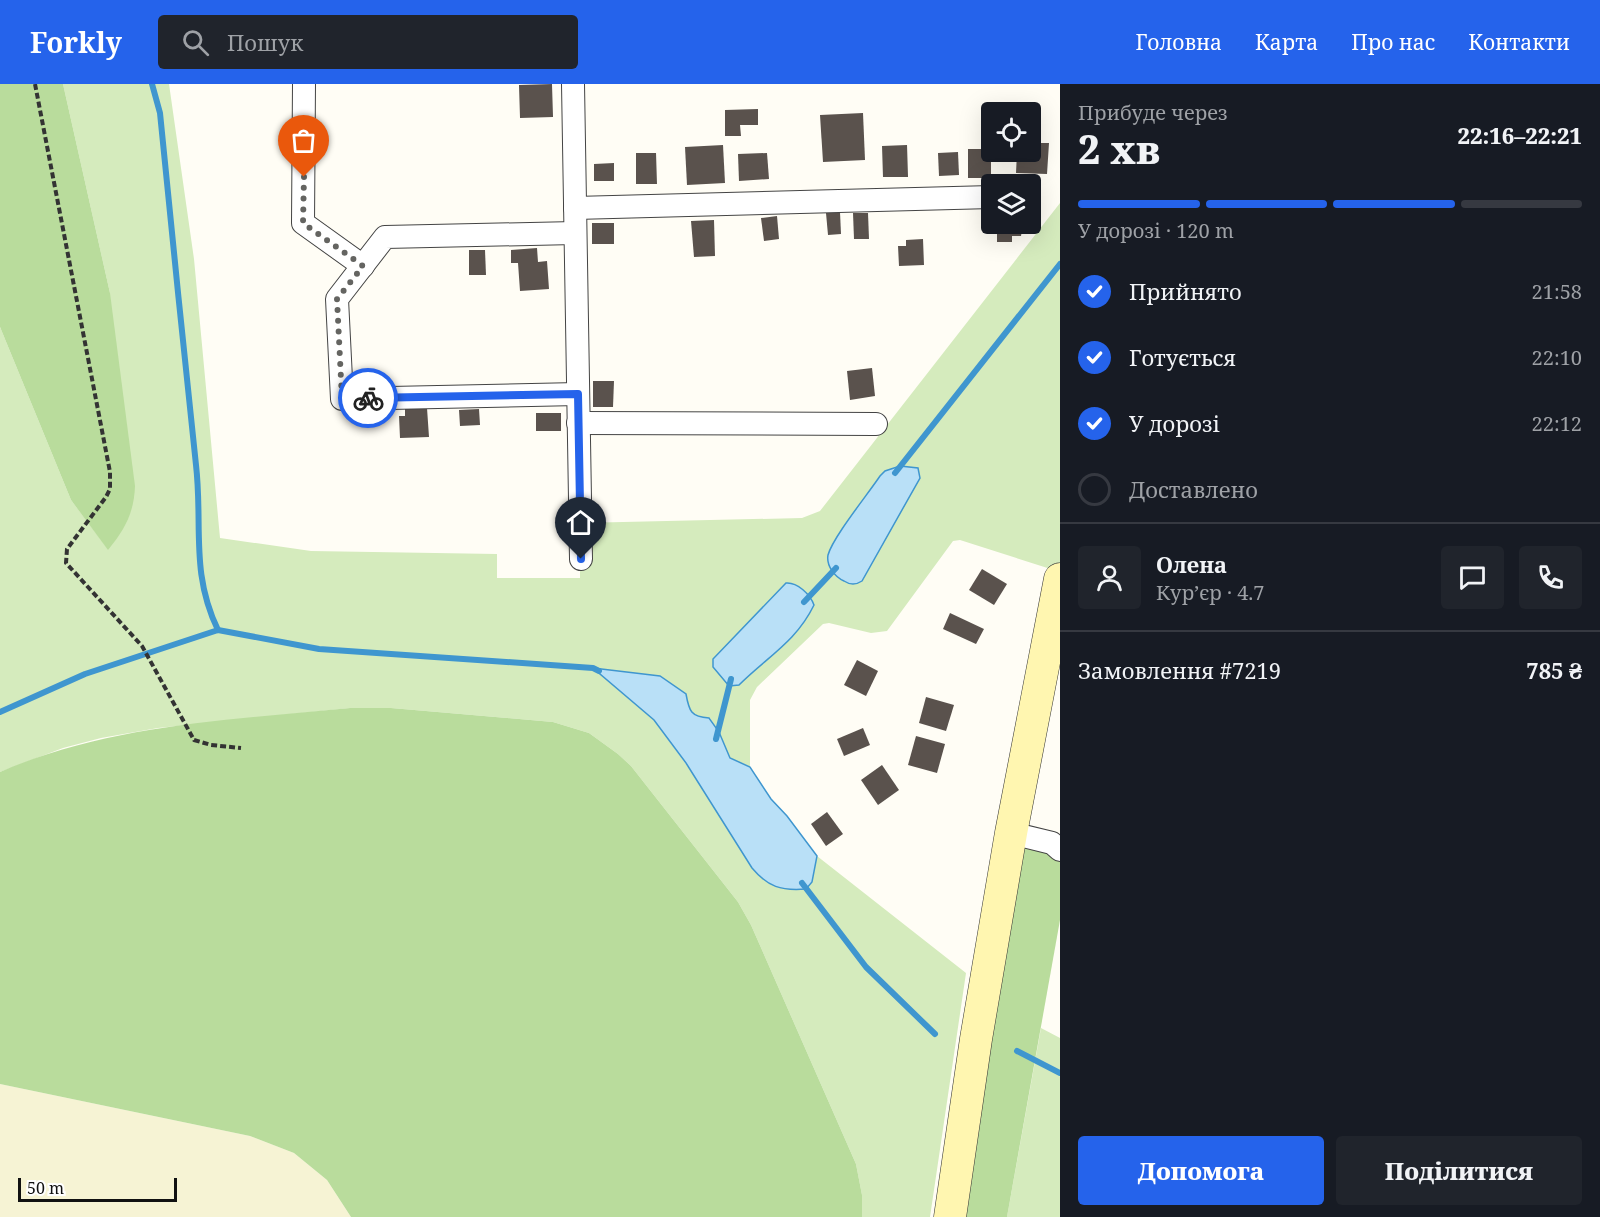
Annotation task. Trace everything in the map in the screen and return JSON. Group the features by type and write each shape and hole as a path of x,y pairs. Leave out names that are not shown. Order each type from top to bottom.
{"main road":[{"path":"950,1217 976,1039 1011,833"}],"street":[{"path":"304,84 303,223 363,266"},
{"path":"573,84 581,559"},
{"path":"575,208 981,197"},
{"path":"575,233 385,237 337,299 342,399 578,394"},
{"path":"578,423 876,424"},
{"path":"1060,579 1011,833 1052,843 1060,849"}],"path":[{"path":"35,84 110,472 110,489 67,549 66,563 142,646 194,740 211,745 241,748"}],"shaded area":[{"path":"0,1084 250,1136 294,1153 327,1180 351,1217 0,1217"}],"green space":[{"path":"0,84 63,84 110,293 135,486 128,520 108,550 71,500 0,327"},
{"path":"63,84 169,84 194,259 220,538 311,551 497,554 497,578 580,578 580,523 802,518 820,511 1036,234 1041,234 1041,227 1060,203 1060,572 960,540 953,541 887,631 871,633 829,623 823,624 757,687 750,700 750,767 730,758 710,718 692,712 685,694 660,676 594,669 654,720 774,886 795,890 806,889 812,882 817,856 966,973 930,1217 862,1217 862,1195 856,1164 751,925 738,902 631,766 589,733 553,722 391,708 350,708 158,728 101,738 63,748 0,772 0,327 71,500 108,549 110,293"},
{"path":"350,708 391,708 553,722 589,733 631,766 738,902 751,925 856,1164 862,1195 862,1217 351,1217 327,1180 294,1153 250,1136 0,1084 0,772 84,743 128,734 172,726"},
{"path":"1011,833 1060,850 1060,920 1007,1217 950,1217"},
{"path":"1041,1028 1060,1038 1060,1217 1007,1217"}],"water":[{"path":"900,466 918,468 920,478 862,581 853,584 846,582 837,577 830,567 828,555 831,547 880,476 885,471"},
{"path":"786,583 794,584 803,590 814,605 807,618 790,639 739,685 729,686 713,667 713,659"},
{"path":"593,668 660,676 686,694 692,712 709,718 719,732 730,758 750,767 771,799 817,856 812,882 806,889 789,889 770,884 752,868 686,763 654,720"}],"building":[{"path":"552,84 553,117 520,118 519,85"},
{"path":"758,109 758,125 740,125 741,136 725,136 725,110"},
{"path":"863,113 865,160 823,162 820,115"},
{"path":"1041,143 1049,143 1047,174 1016,173 1017,162 1041,162"},
{"path":"723,145 725,183 687,185 685,147"},
{"path":"907,145 908,177 883,177 882,146"},
{"path":"968,149 981,149 981,162 991,162 991,174 981,174 981,178 968,178"},
{"path":"958,152 959,175 939,176 938,153"},
{"path":"636,153 656,153 657,184 636,184"},
{"path":"767,153 769,179 739,181 738,154"},
{"path":"614,163 614,181 594,181 594,164"},
{"path":"840,212 841,234 828,235 826,213"},
{"path":"853,213 868,213 869,239 854,239"},
{"path":"777,216 779,239 764,241 761,218"},
{"path":"714,220 715,256 694,257 691,221"},
{"path":"592,223 614,223 614,244 592,244"},
{"path":"997,234 1021,234 1021,236 1012,236 1012,242 997,242"},
{"path":"923,239 924,265 899,266 898,246 906,246 906,240"},
{"path":"537,248 538,262 547,261 549,289 520,291 518,263 511,263 511,250"},
{"path":"469,250 485,250 486,275 469,275"},
{"path":"872,368 875,396 850,400 847,371"},
{"path":"593,381 614,381 613,407 593,407"},
{"path":"427,408 429,437 400,438 399,416 405,416 405,409"},
{"path":"479,409 480,425 460,426 459,410"},
{"path":"536,413 561,413 561,431 536,431"},
{"path":"982,569 1007,584 994,605 969,590"},
{"path":"950,613 984,629 976,644 943,629"},
{"path":"857,660 878,671 866,696 844,685"},
{"path":"926,697 954,705 946,731 919,723"},
{"path":"863,728 870,745 844,756 837,739"},
{"path":"916,736 945,744 937,773 908,765"},
{"path":"882,765 899,790 878,805 861,780"},
{"path":"827,812 843,834 826,846 811,824"}],"waterway":[{"path":"152,84 160,113 196,465 201,568 209,609 218,630"},
{"path":"895,473 1060,264"},
{"path":"804,602 836,568"},
{"path":"0,712 85,674 218,630 319,649 593,668 599,671"},
{"path":"716,739 731,679"},
{"path":"802,883 866,967 935,1034"},
{"path":"1017,1051 1060,1073"}],"way so far":[{"path":"304,177 303,223 363,266 337,299 342,399 368,398"}],"route":[{"path":"368,398 578,394 581,559"}]}
